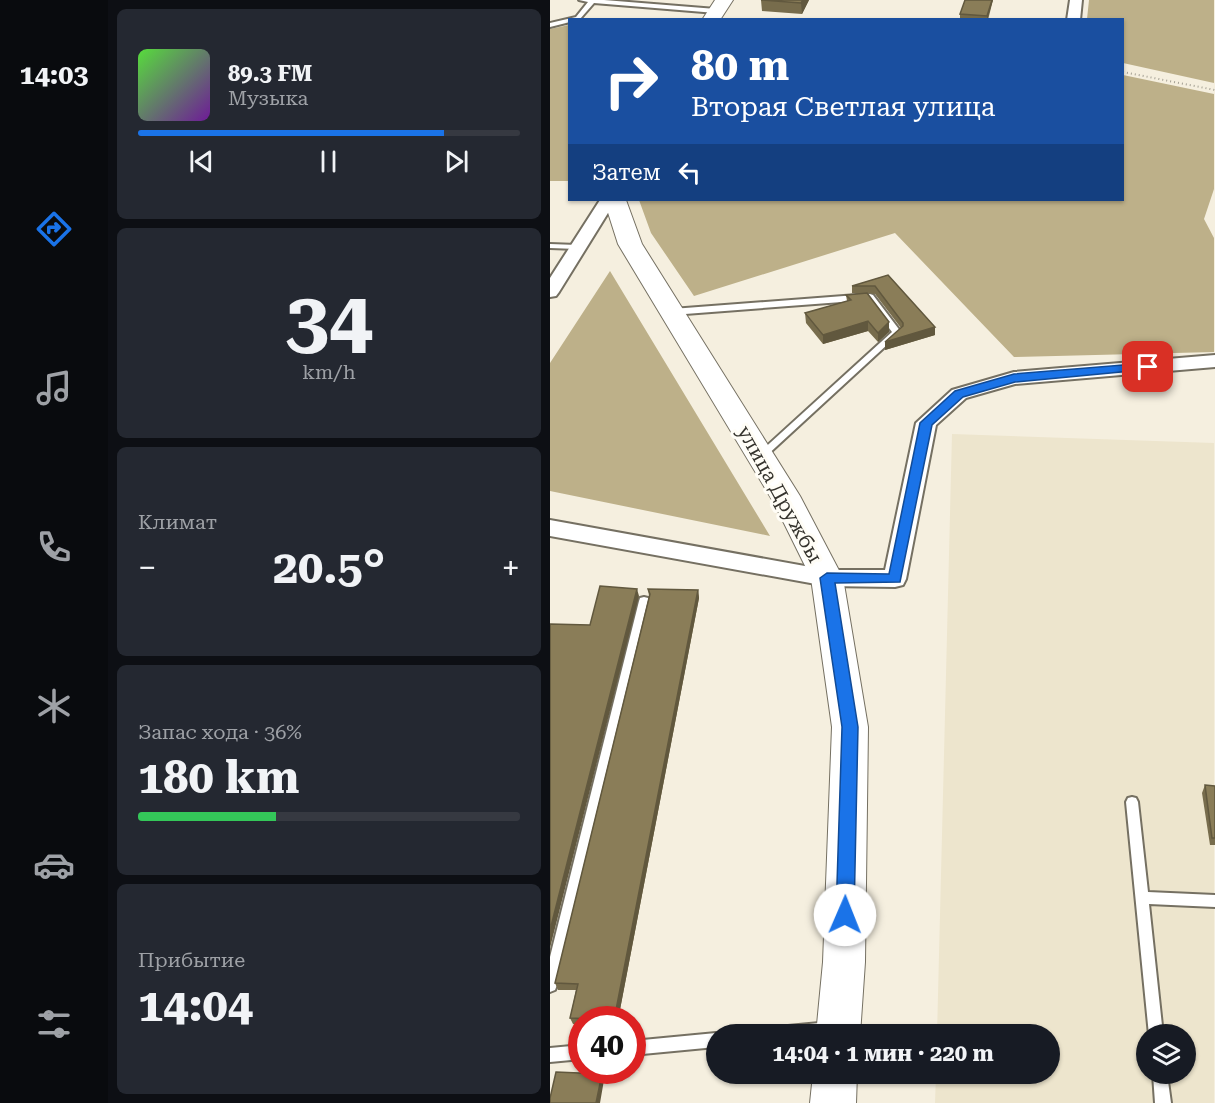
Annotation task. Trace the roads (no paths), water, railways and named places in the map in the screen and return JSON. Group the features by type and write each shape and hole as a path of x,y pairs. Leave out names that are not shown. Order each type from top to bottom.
{"street":[{"path":"1073,18 1076,0"},
{"path":"550,292 607,201"},
{"name":"улица Дружбы","path":"615,201 630,244 789,503 827,578 850,727 844,962 840,1024"},
{"path":"550,528 827,578 895,579 926,423 959,394 1014,378 1214,361"},
{"path":"833,1103 834,1084"}],"lane":[{"path":"582,0 717,10"},
{"path":"578,18 592,1"},
{"path":"550,25 568,21"},
{"path":"550,246 577,247"},
{"path":"672,312 870,297 897,332 761,457"},
{"path":"550,985 644,601"},
{"path":"1132,802 1155,1024"},
{"path":"1142,898 1214,902"},
{"path":"646,1047 706,1041"},
{"path":"550,1055 568,1053"},
{"path":"1161,1084 1163,1103"}]}
